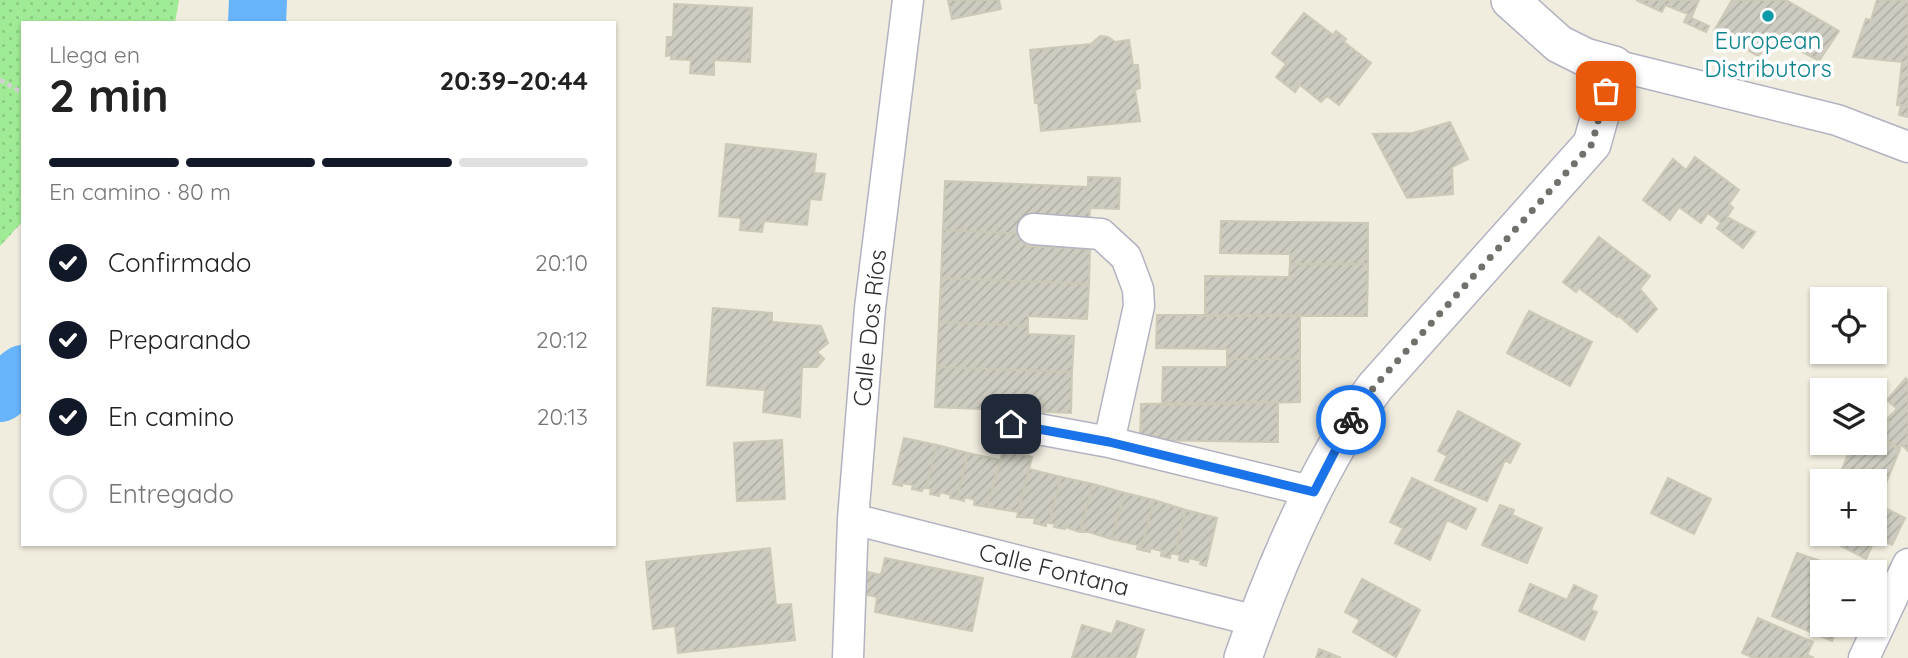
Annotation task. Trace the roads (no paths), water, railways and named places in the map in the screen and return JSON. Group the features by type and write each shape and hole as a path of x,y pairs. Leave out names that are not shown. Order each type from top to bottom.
{"street":[{"name":"Calle Dos Ríos","path":"848,658 853,519 870,308 908,0"},
{"path":"1510,0 1559,44 1586,57 1837,120 1908,147"},
{"path":"1242,658 1255,621 1349,422 1374,387 1592,144 1614,65"},
{"path":"1033,229 1101,234 1126,257 1132,271 1138,289 1139,306 1109,442"},
{"path":"1011,424 1109,442 1314,492"},
{"name":"Calle Fontana","path":"853,519 1255,621"},
{"path":"1864,658 1908,564"}],"waterway":[{"path":"257,21 258,0"},
{"path":"0,393 21,376"}],"place":[{"name":"European Distributors","path":"1768,16"}]}
